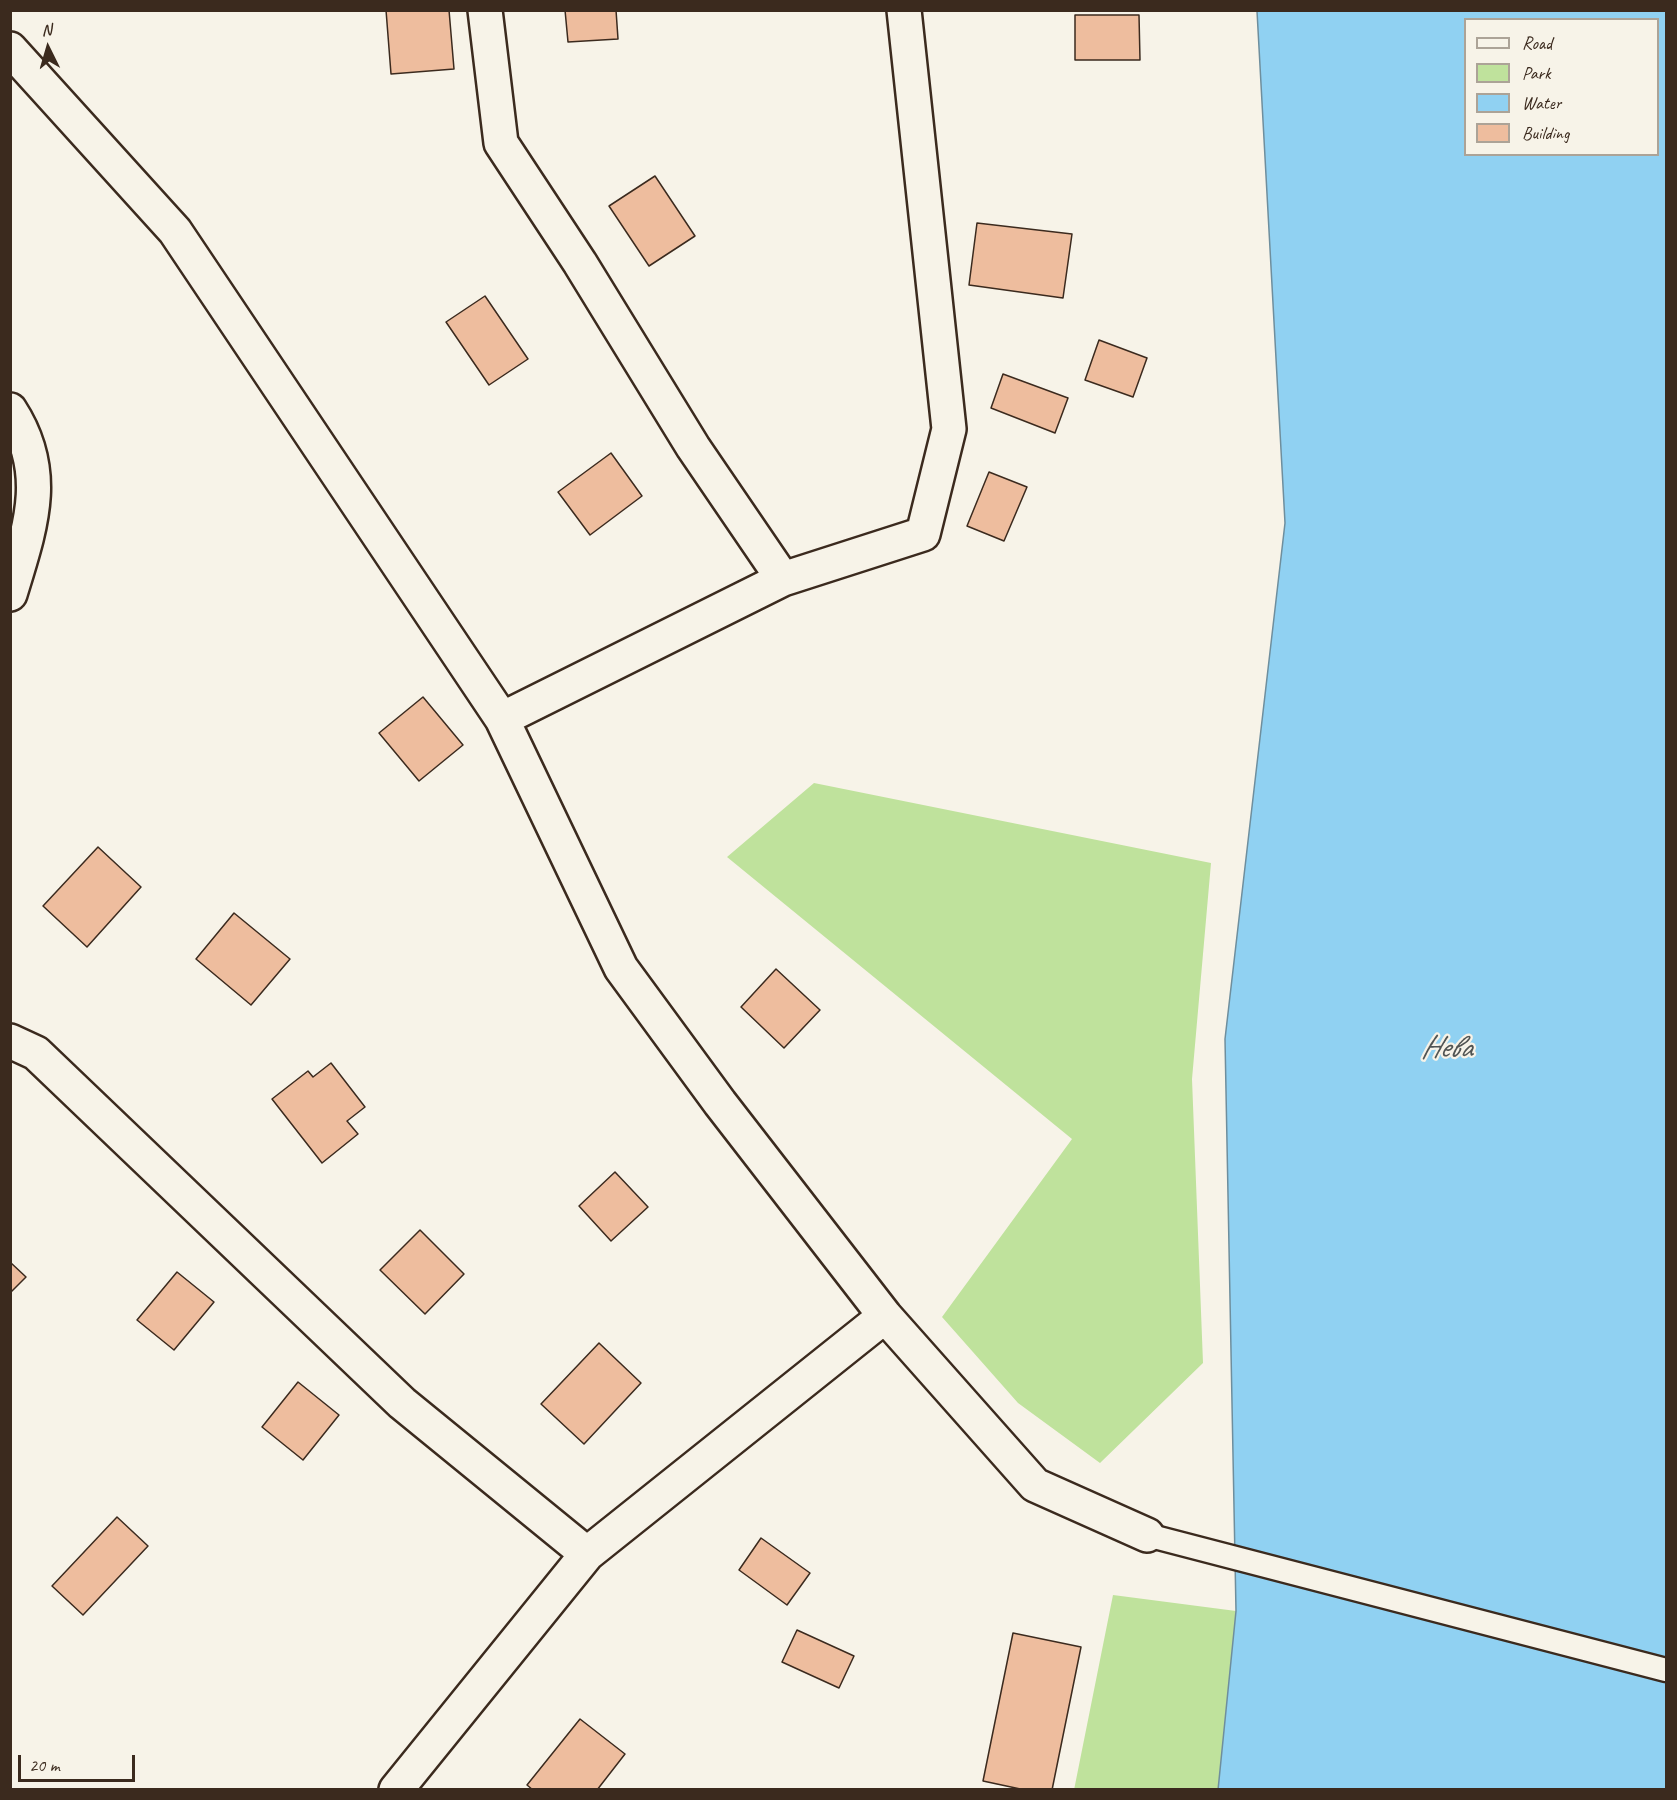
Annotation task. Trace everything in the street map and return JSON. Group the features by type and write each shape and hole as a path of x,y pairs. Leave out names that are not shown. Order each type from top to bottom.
{"street":[{"path":"485,10 501,143 580,263 693,447 783,579"},
{"path":"502,718 783,579 923,534 949,429 904,10"},
{"path":"10,49 175,231 502,718 621,968 720,1103 885,1316 1035,1485 1147,1535"},
{"path":"10,410 24,432 36,487 28,534 10,594"},
{"path":"10,1041 36,1053 402,1403 587,1554"},
{"path":"396,1790 587,1554 885,1316"}],"lane":[{"path":"1147,1535 1666,1670"}],"green space":[{"path":"814,783 1211,863 1192,1079 1203,1363 1100,1463 1018,1403 942,1317 1072,1139 727,857"},
{"path":"1113,1595 1236,1611 1218,1789 1074,1790"}],"water":[{"name":"Нева","path":"1257,11 1666,11 1666,1789 1218,1790 1236,1611 1225,1039 1285,523"}],"building":[{"path":"386,10 449,10 454,69 391,74"},
{"path":"565,10 616,10 618,39 568,42"},
{"path":"1075,15 1139,15 1140,60 1075,60"},
{"path":"655,176 695,236 649,266 609,206"},
{"path":"977,223 1072,234 1063,298 969,285"},
{"path":"485,296 528,359 489,385 446,322"},
{"path":"1099,340 1147,358 1133,397 1085,380"},
{"path":"1003,374 1068,398 1055,433 991,408"},
{"path":"611,453 642,496 590,535 558,492"},
{"path":"989,472 1027,487 1004,541 967,526"},
{"path":"423,697 463,745 419,781 379,733"},
{"path":"98,847 141,887 87,947 43,906"},
{"path":"234,913 290,959 251,1005 196,959"},
{"path":"776,969 820,1010 784,1048 741,1007"},
{"path":"331,1063 365,1107 347,1121 358,1134 322,1163 272,1099 308,1071 313,1077"},
{"path":"615,1172 648,1207 611,1241 579,1206"},
{"path":"420,1230 464,1274 425,1314 380,1270"},
{"path":"10,1262 26,1277 10,1293"},
{"path":"177,1272 214,1302 174,1350 137,1320"},
{"path":"599,1343 641,1383 584,1444 541,1404"},
{"path":"298,1382 339,1415 303,1460 262,1427"},
{"path":"117,1517 148,1546 83,1615 52,1586"},
{"path":"761,1538 810,1573 787,1605 739,1570"},
{"path":"797,1630 854,1656 839,1688 782,1662"},
{"path":"1013,1633 1081,1647 1052,1790 1025,1790 983,1781"},
{"path":"580,1719 625,1754 597,1790 533,1790 527,1785"}]}
